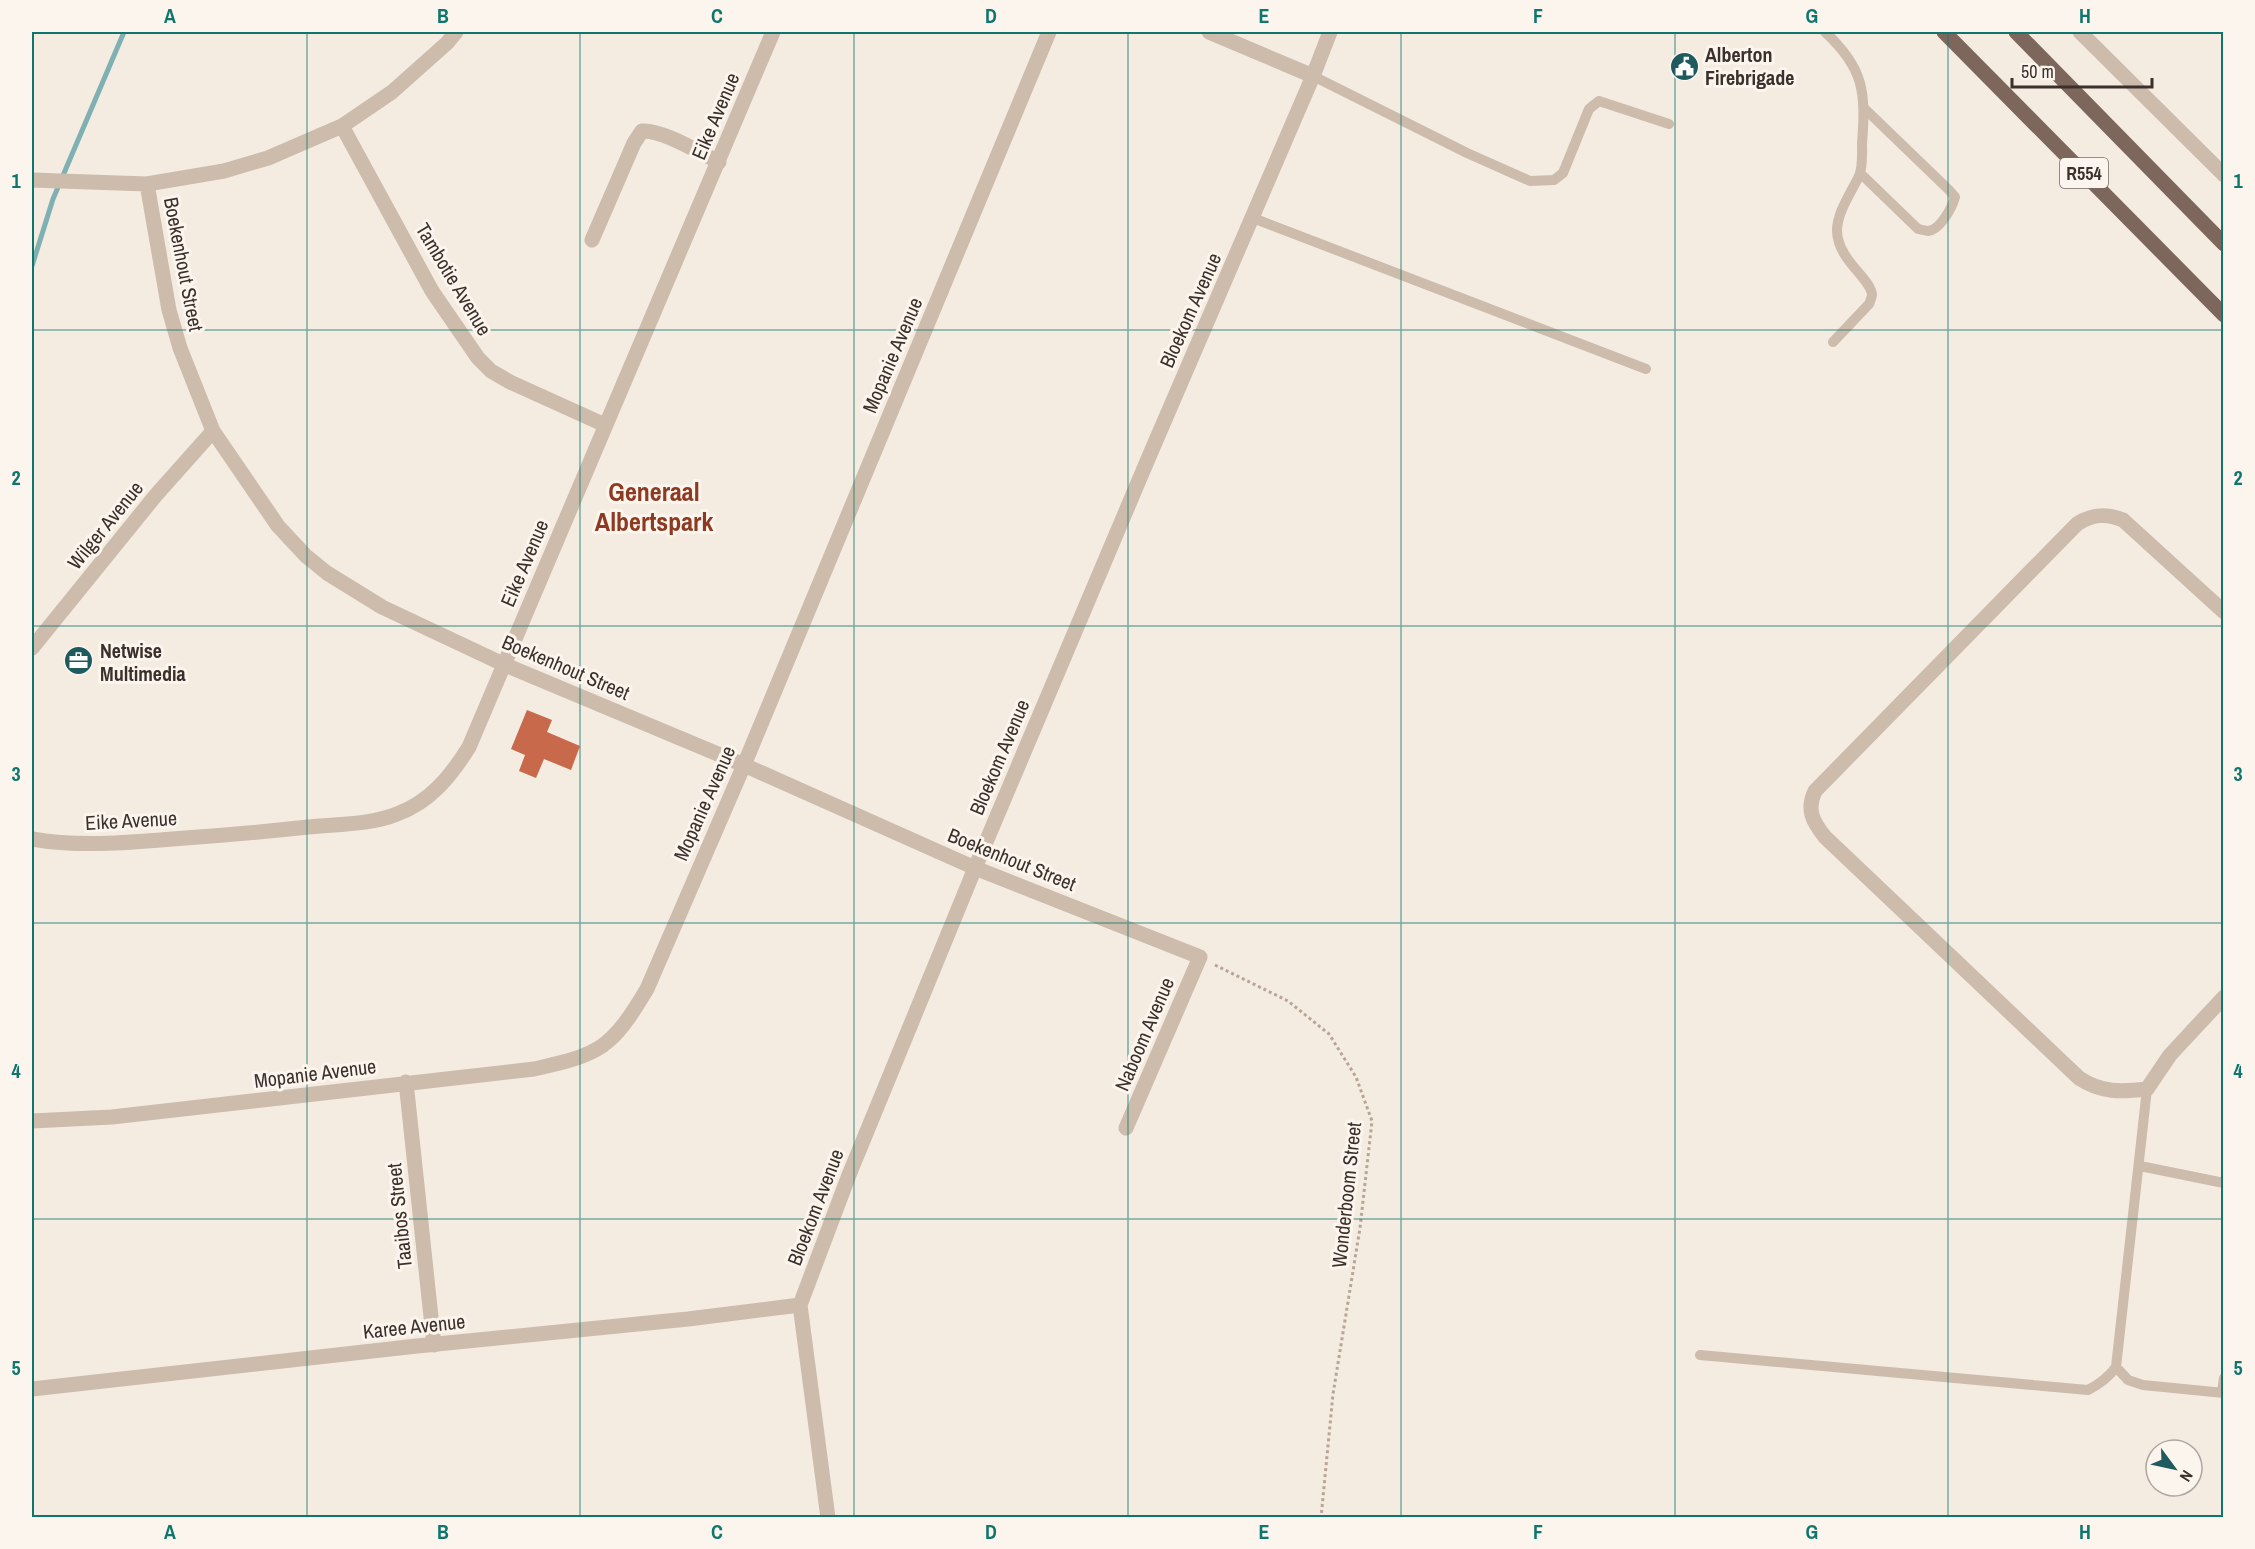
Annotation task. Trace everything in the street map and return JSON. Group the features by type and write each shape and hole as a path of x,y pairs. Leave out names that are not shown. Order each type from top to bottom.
{"main road":[{"name":"R554","path":"1944,32 2223,315"},
{"name":"R554","path":"2016,32 2223,244"}],"street":[{"path":"39,180 147,184 225,171 268,158 342,126 392,92 447,43 456,32"},
{"name":"Eike Avenue","path":"32,839 63,844 115,844 248,834 375,820 397,814 439,788 456,768 469,747 773,32"},
{"name":"Mopanie Avenue","path":"32,1121 112,1117 534,1069 579,1059 596,1051 614,1038 629,1019 647,989 744,765 1049,32"},
{"path":"1209,32 1313,76"},
{"name":"Bloekom Avenue","path":"828,1518 800,1305 849,1175 975,868 1253,218 1330,32"},
{"path":"2080,32 2223,175"},
{"name":"Tambotie Avenue","path":"342,126 432,291 478,358 491,371 510,382 605,425"},
{"path":"592,240 634,143 642,131 648,130 669,138 719,162"},
{"name":"Boekenhout Street","path":"147,184 169,310 180,348 213,431 278,526 313,561 345,585 382,607 503,664 744,765 975,868 1200,957"},
{"name":"Wilger Avenue","path":"32,648 156,495 213,431"},
{"path":"2223,612 2123,520 2112,516 2084,519 1815,791 1810,800 1810,814 1814,823 1826,837 2091,1087 2122,1092 2147,1089 2170,1054 2223,998"},
{"name":"Naboom Avenue","path":"1126,1128 1200,957"},
{"name":"Taaibos Street","path":"406,1083 434,1345"},
{"name":"Karee Avenue","path":"32,1389 800,1305"}],"lane":[{"path":"1825,32 1854,63 1865,109 1860,173 1838,219 1837,231 1839,246 1869,288 1872,296 1869,304 1833,342"},
{"path":"1313,76 1530,182 1554,180 1563,173 1589,109 1599,101 1669,124"},
{"path":"1860,173 1918,229 1927,231 1935,228 1952,207 1955,197 1949,189 1865,109"},
{"path":"1253,218 1646,369"},
{"path":"1700,1355 2088,1389 2109,1376 2116,1367 2147,1089"},
{"path":"2140,1166 2223,1184"},
{"path":"2116,1367 2128,1380 2143,1385 2223,1393 2223,1378"}],"path":[{"name":"Wonderboom Street","path":"1200,957 1288,1001 1329,1034 1356,1077 1372,1121 1360,1228 1333,1394 1321,1518"}],"building":[{"path":"527,710 552,720 547,732 580,746 571,770 544,759 536,778 519,771 525,755 511,749"}],"waterway":[{"path":"32,266 53,199 124,32"}],"place":[{"name":"Alberton Firebrigade","path":"1684,66"},
{"name":"Netwise Multimedia","path":"79,661"}],"district":[{"name":"Generaal Albertspark","path":"654,506"}]}
